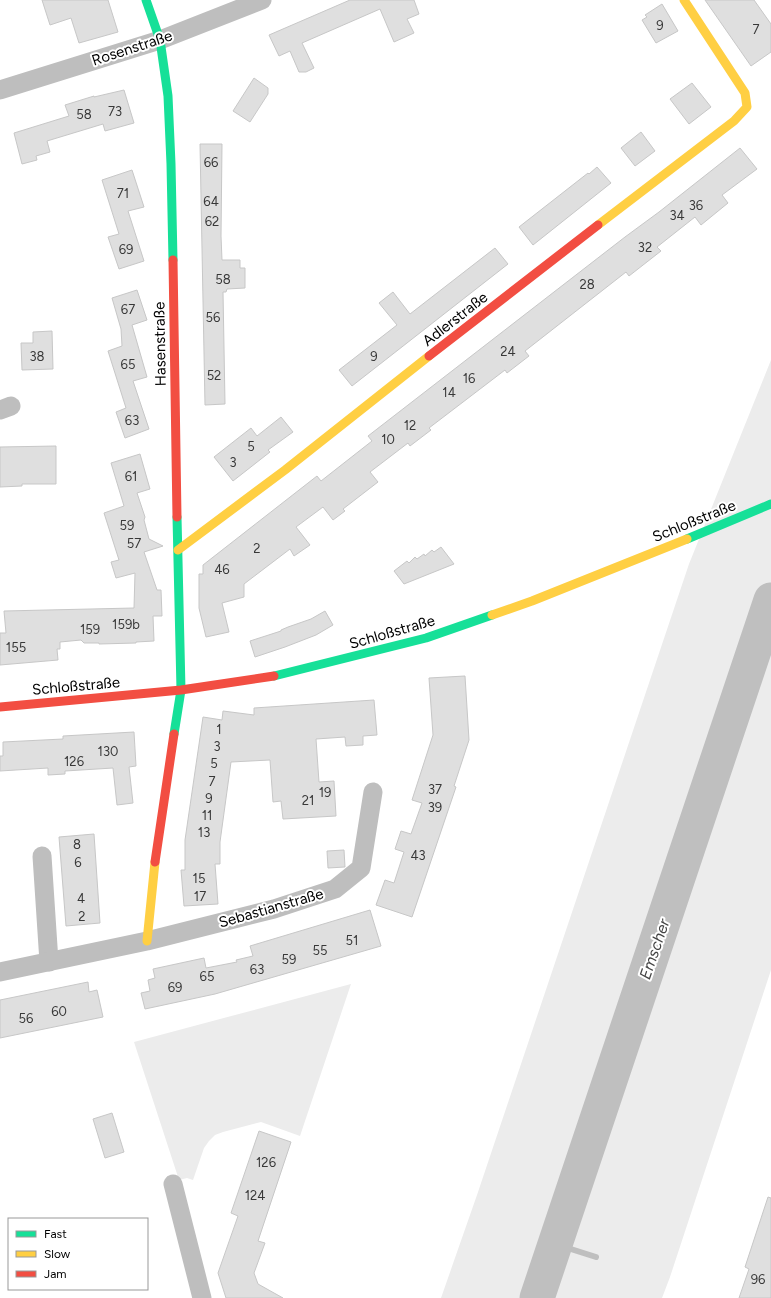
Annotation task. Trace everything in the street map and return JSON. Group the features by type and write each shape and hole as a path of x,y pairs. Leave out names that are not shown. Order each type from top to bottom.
{"street":[{"name":"Hasenstraße","path":"146,0 160,40 168,96 171,164 181,690"},
{"name":"Rosenstraße","path":"0,90 160,40 262,0"},
{"name":"Adlerstraße","path":"178,550 285,470 584,236 734,121 747,107 745,93 684,0"},
{"name":"Schloßstraße","path":"0,707 181,690 265,678 426,638 532,601 771,504"},
{"path":"147,941 156,851 181,690"},
{"name":"Sebastianstraße","path":"0,972 147,941 274,909 335,889 361,868 373,792"},
{"path":"42,856 49,962"},
{"path":"173,1184 202,1298"}],"shaded area":[{"path":"771,360 771,970 670,1277 662,1298 441,1298 689,564"},
{"path":"351,984 300,1136 261,1122 223,1132 215,1135 204,1148 193,1180 187,1178 179,1180 134,1042"}],"building":[{"path":"42,0 108,0 118,32 79,43 71,18 50,25"},
{"path":"350,0 414,0 419,14 407,19 414,33 394,42 380,9 302,43 314,68 306,72 299,72 290,51 279,56 269,35"},
{"path":"705,0 754,0 771,24 771,52 751,66"},
{"path":"662,4 678,31 656,43 642,20 647,17 645,15"},
{"path":"254,78 268,88 268,94 250,122 233,111"},
{"path":"692,83 711,107 689,124 670,99"},
{"path":"124,90 134,123 105,131 103,124 47,141 50,152 36,156 37,160 22,164 14,133 69,116 65,105 94,96"},
{"path":"641,132 655,151 635,166 621,148"},
{"path":"200,144 222,144 222,260 240,260 240,268 245,268 245,288 227,289 226,292 223,292 225,404 205,405"},
{"path":"740,148 757,169 722,195 728,203 701,225 695,217 657,247 661,251 629,276 626,272 525,351 529,356 507,373 505,370 429,428 431,430 410,446 408,443 370,472 378,482 343,509 345,511 333,520 323,507 296,527 310,545 294,556 290,549 244,584 244,597 222,603 229,632 206,637 199,608 199,574 203,574 203,565 317,476 321,481 372,441 368,436"},
{"path":"597,167 611,183 533,245 519,227"},
{"path":"132,170 144,207 128,211 144,261 119,269 108,237 119,234 102,180"},
{"path":"495,248 508,264 352,386 339,370 397,325 379,303 393,292 410,314"},
{"path":"137,290 147,320 132,325 147,377 133,381 149,429 125,438 116,412 126,408 108,351 122,346 121,329 112,298"},
{"path":"52,331 53,369 22,370 21,343 33,343 33,332"},
{"path":"281,417 293,432 268,450 270,452 233,481 214,457 251,428 257,436"},
{"path":"56,446 56,484 22,484 22,486 0,487 0,447"},
{"path":"140,454 150,489 137,493 145,517 144,520 149,539 163,546 144,552 157,590 161,590 162,616 153,616 154,641 99,644 84,643 81,640 60,642 60,649 57,649 58,660 0,665 0,633 6,633 4,611 134,608 135,573 116,578 111,562 119,560 104,513 124,506 111,463"},
{"path":"441,547 454,564 404,584 394,571 407,561 409,563 415,557 417,559 424,554 425,556 432,550 434,552"},
{"path":"325,611 333,625 316,635 255,657 250,641 311,619"},
{"path":"465,676 469,740 454,786 456,787 412,917 376,905 385,880 394,883 404,852 395,849 401,831 411,834 422,803 412,800 433,735 429,678"},
{"path":"374,700 377,735 363,736 363,745 346,746 345,737 316,739 319,782 334,781 336,816 283,819 281,801 273,802 270,760 231,762 220,842 220,864 215,864 218,904 184,906 181,870 185,870 185,840 203,717 222,720 223,711 254,715 254,708"},
{"path":"134,732 136,766 129,767 133,803 117,805 113,768 65,771 65,774 48,775 48,768 0,771 0,756 3,756 3,742 63,739 63,736"},
{"path":"94,834 100,923 66,926 59,837"},
{"path":"344,850 345,867 328,868 327,851"},
{"path":"370,910 381,946 215,994 145,1009 141,993 150,991 148,980 155,978 153,969 204,958 206,968 237,962 236,960 253,956 250,946"},
{"path":"88,982 89,992 97,990 103,1017 0,1038 0,1000"},
{"path":"112,1113 124,1152 105,1158 93,1119"},
{"path":"259,1131 291,1142 258,1241 265,1243 254,1273 258,1284 283,1298 226,1298 218,1273 238,1216 231,1213"},
{"path":"768,1197 771,1198 771,1298 739,1298 749,1269 745,1267"}],"waterway":[{"name":"Emscher","path":"537,1298 771,600"},
{"path":"555,1244 596,1257"}],"traffic: fast":[{"path":"146,0 160,40 168,96 173,260"},
{"path":"687,539 771,504"},
{"path":"174,734 181,690 177,517"},
{"path":"274,676 426,638 492,615"}],"traffic: slow":[{"path":"598,225 734,121 747,107 745,93 684,0"},
{"path":"178,550 285,470 429,356"},
{"path":"492,615 532,601 687,539"},
{"path":"147,941 155,862"}],"traffic: jam":[{"path":"429,356 598,225"},
{"path":"173,260 177,517"},
{"path":"0,707 181,690 274,676"},
{"path":"155,862 174,734"}]}
